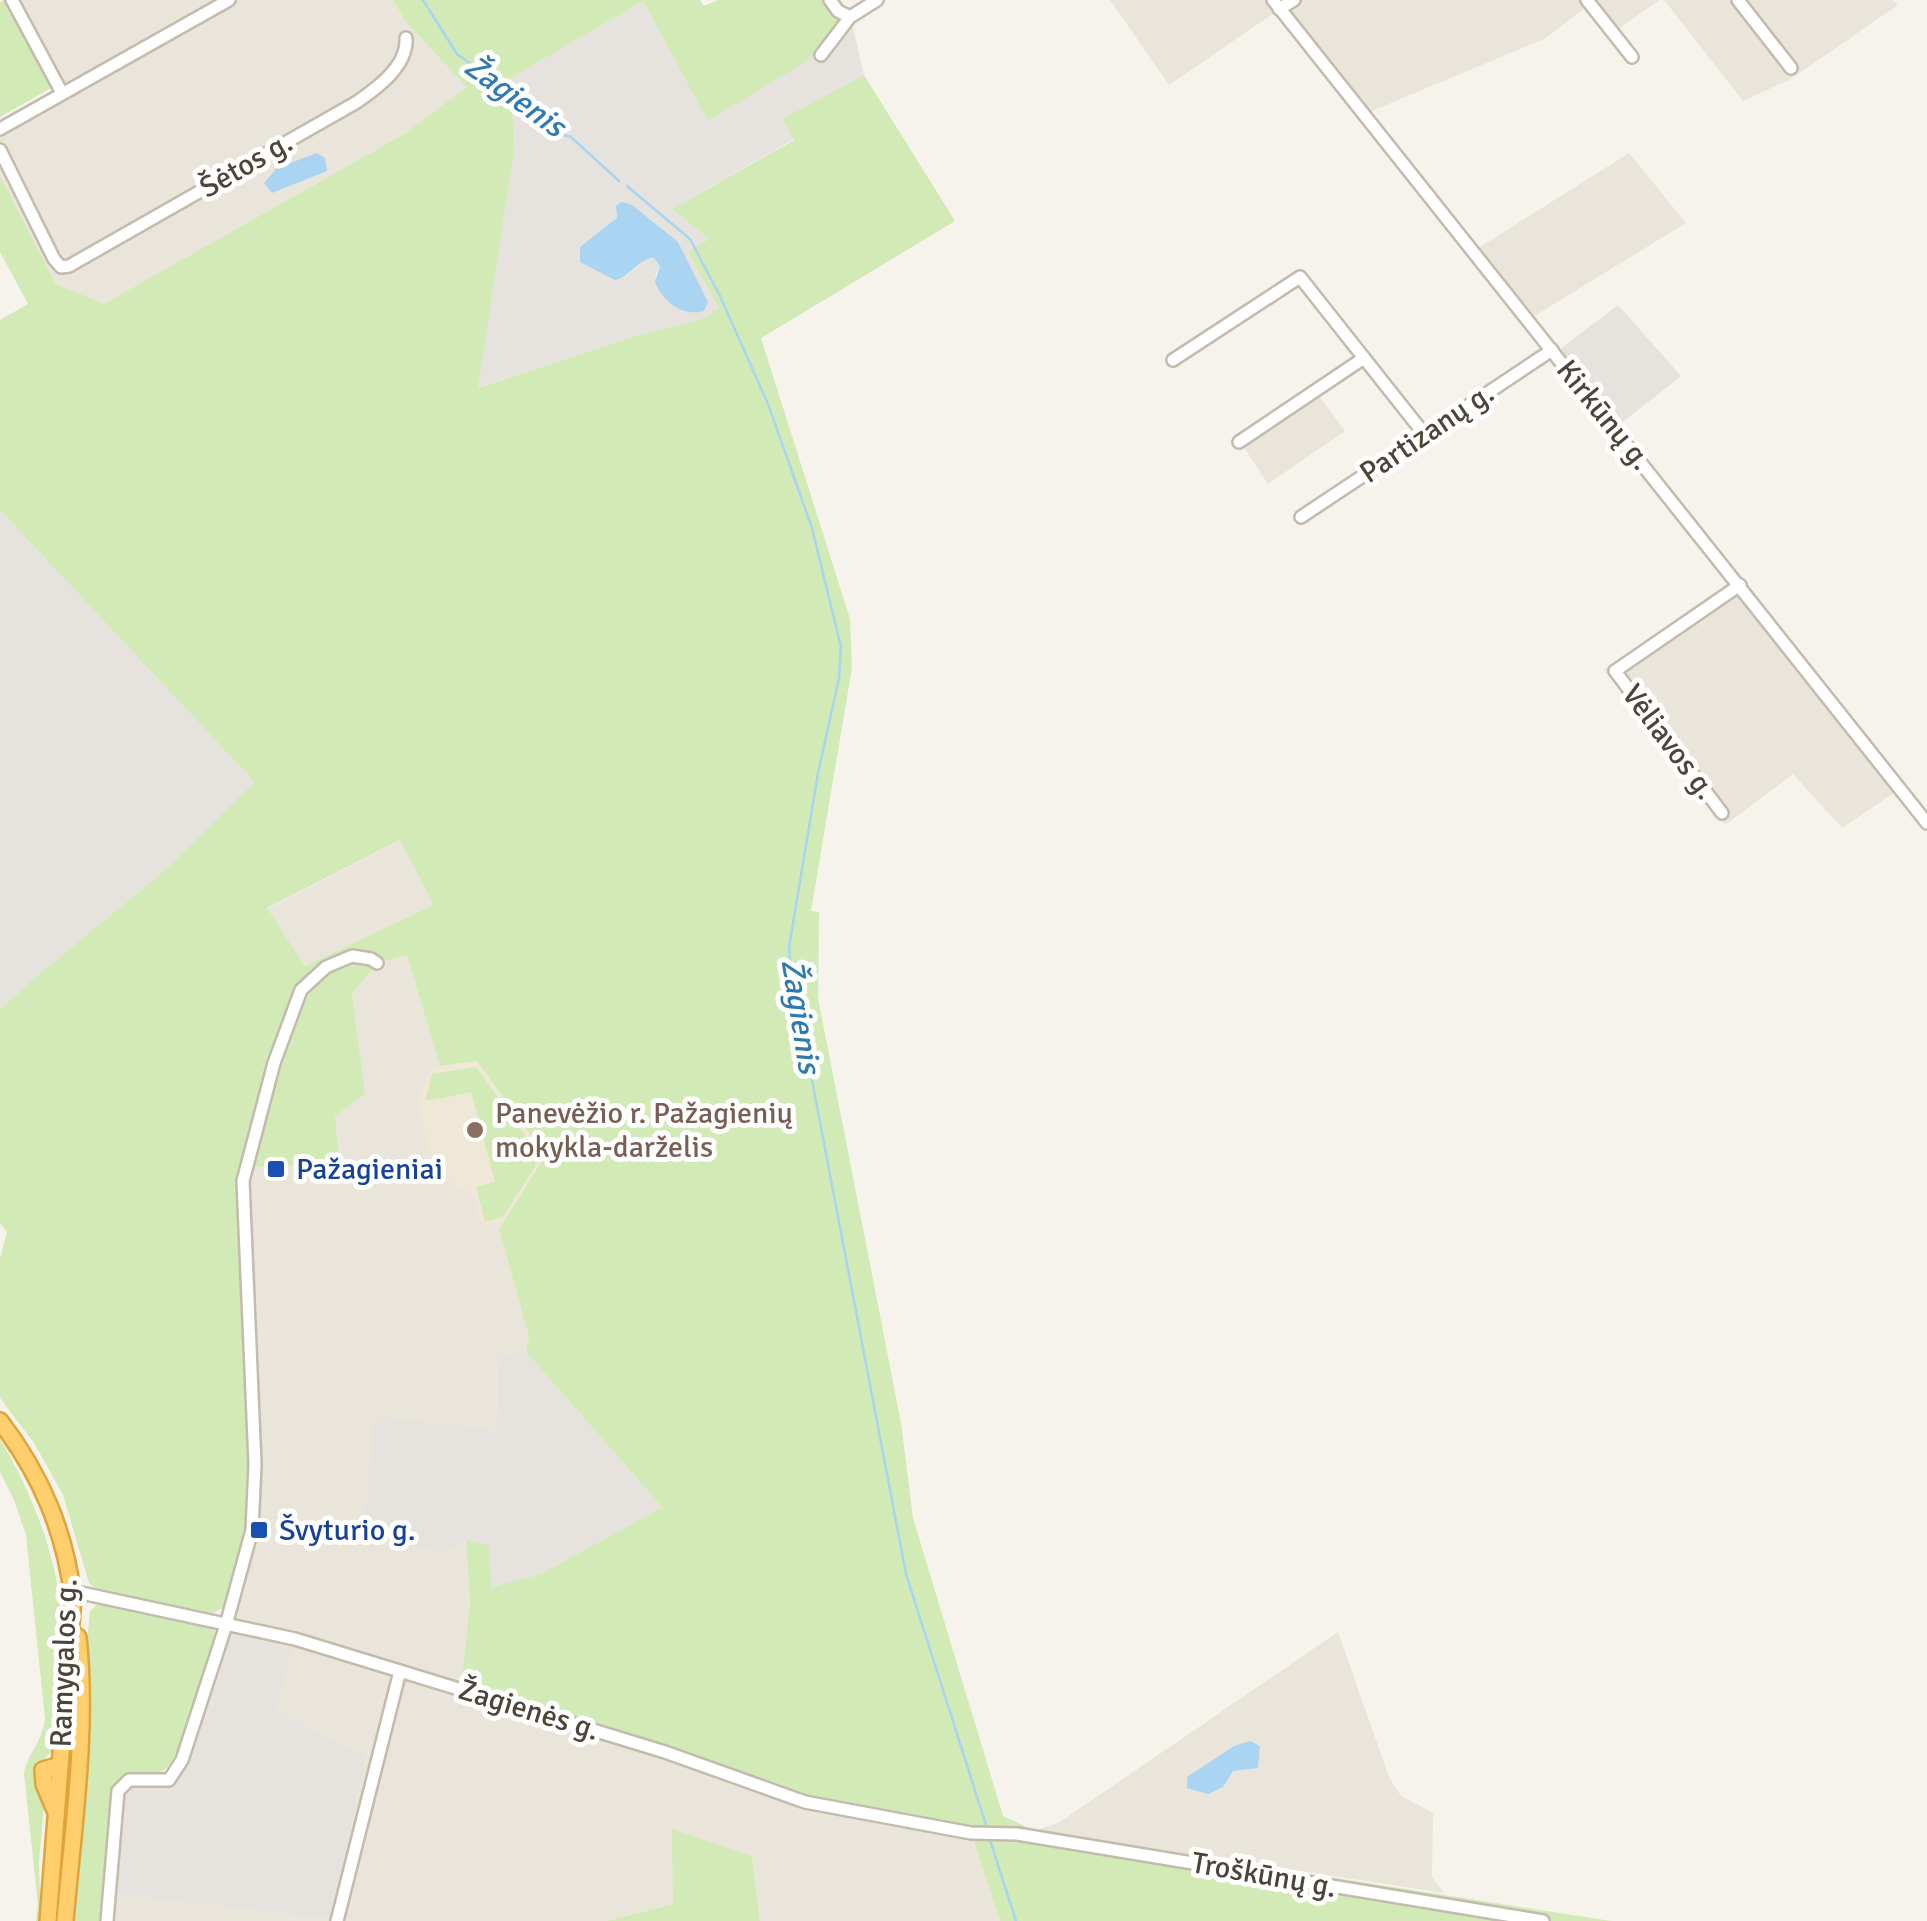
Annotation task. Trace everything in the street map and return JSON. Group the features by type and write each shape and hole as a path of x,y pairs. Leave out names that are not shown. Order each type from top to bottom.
{"highway":[{"name":"Ramygalos g.","path":"0,1421 34,1472 52,1509 68,1564 72,1595 60,1765 49,1766 42,1776 56,1812 48,1921"},
{"path":"65,1921 76,1784 80,1660 72,1595"},
{"path":"60,1765 76,1784"}],"street":[{"path":"12,0 62,93"},
{"path":"0,129 229,0"},
{"path":"830,0 850,17"},
{"path":"821,55 850,17 877,0"},
{"path":"1276,4 1294,0"},
{"path":"1587,0 1632,57"},
{"path":"1738,0 1791,68"},
{"name":"Kirkūnų g.","path":"1276,4 1927,823"},
{"name":"Šėtos g.","path":"0,150 54,258 61,266 69,266 357,102 380,85 394,68 404,54 406,38"},
{"path":"1173,360 1300,277 1425,435"},
{"name":"Partizanų g.","path":"1302,517 1552,350"},
{"path":"1239,442 1364,358"},
{"name":"Vėliavos g.","path":"1722,813 1615,672 1740,585"},
{"path":"107,1921 118,1791 136,1778 168,1780 182,1760 252,1530 256,1464 243,1181 274,1062 301,990 326,968 352,956 377,963"},
{"name":"Žagienės g.","path":"72,1595 94,1593 294,1639 665,1752 805,1802 985,1833"},
{"path":"337,1921 400,1670"},
{"name":"Troškūnų g.","path":"985,1833 1033,1837 1543,1921"}],"shaded area":[{"path":"9,0 393,0 405,21 468,87 404,134 103,305 56,284 0,176 0,135 61,100"},
{"path":"1110,0 1659,0 1610,35 1585,8 1546,38 1367,113 1280,9 1169,85"},
{"path":"1664,0 1893,0 1898,5 1791,79 1743,101"},
{"path":"643,1 708,120 819,48 827,35 851,19 864,75 783,119 794,139 672,209 709,239 688,252 719,308 699,320 635,336 477,388 514,150 511,78","holes":["616,209 704,311 655,276 660,266 654,258 645,259 625,277 611,223 617,218"]},
{"path":"1629,153 1686,223 1531,318 1477,249"},
{"path":"1618,305 1681,376 1615,428 1555,353"},
{"path":"1313,388 1345,431 1268,484 1237,437"},
{"path":"0,510 256,782 165,870 0,1010"},
{"path":"1731,581 1895,792 1842,828 1793,774 1725,825 1604,670"},
{"path":"401,840 435,905 305,966 267,909"},
{"path":"407,955 440,1066 545,1157 499,1229 529,1337 526,1352 498,1354 497,1430 375,1417 400,1546 443,1553 466,1540 470,1602 461,1687 971,1833 1000,1921 760,1921 752,1856 673,1830 673,1904 606,1921 107,1921 110,1894 332,1920 275,1710 226,1625 252,1530 246,1173 256,1167 340,1163 335,1116 352,994 377,963"},
{"name":"Panevėžio r. Pažagienių mokykla-darželis","path":"477,1061 545,1157 504,1221 482,1226 475,1197 435,1173 418,1103 428,1072 440,1066"},
{"path":"526,1352 662,1507 541,1574 490,1587 466,1540 443,1553 400,1546 364,1525 375,1416 497,1430 498,1354"},
{"path":"226,1625 295,1639 276,1710 365,1756 333,1920 110,1894 121,1786 168,1780"},
{"path":"1338,1632 1389,1777 1401,1796 1433,1813 1432,1877 1444,1893 1035,1831 1060,1822"}],"green space":[{"path":"9,0 53,87 0,117 0,3"},
{"path":"393,0 700,0 704,6 718,0 824,0 841,25 827,35 808,60 708,121 643,1 511,78 514,150 478,388 635,336 699,320 719,308 688,252 709,239 672,209 794,140 782,119 864,75 955,221 761,338 850,619 852,668 811,911 819,912 818,998 901,1423 913,1518 1003,1816 1035,1831 1611,1921 1000,1921 971,1833 794,1796 461,1687 470,1602 466,1540 489,1546 491,1587 541,1574 662,1507 526,1352 529,1337 499,1229 545,1156 477,1061 440,1066 407,955 377,963 352,994 365,1094 335,1116 340,1163 257,1167 245,1173 245,1264 239,1257 251,1473 242,1558 225,1607 213,1613 97,1590 89,1583 63,1495 34,1443 0,1398 0,1258 7,1232 0,1223 0,1010 165,870 255,782 0,510 0,320 28,304 0,252 0,176 56,284 104,304 404,134 467,87 405,21","holes":["400,840 434,905 305,966 267,908"]},
{"path":"476,1067 541,1157 503,1217 485,1222 476,1187 495,1182 471,1092 425,1101 432,1074"},
{"path":"0,1439 26,1488 46,1539 62,1619 62,1672 54,1749 34,1770 44,1805 39,1863 41,1921 36,1921 38,1905 24,1773 45,1719 26,1535 0,1472"},
{"path":"100,1602 213,1627 217,1639 171,1762 156,1774 123,1777 111,1792 100,1921 71,1921 89,1715 86,1654 90,1611"},
{"path":"672,1829 752,1856 760,1921 606,1921 673,1904"}],"water":[{"path":"317,153 325,158 327,171 272,193 264,183 277,168"},
{"path":"622,202 632,205 678,242 708,302 704,311 681,310 668,302 655,282 660,266 654,258 615,280 580,262 580,247 617,218 616,206"},
{"path":"1250,1741 1260,1746 1258,1768 1233,1771 1223,1787 1208,1794 1187,1788 1187,1777 1234,1746"}],"waterway":[{"name":"Žagienis","path":"423,0 457,54 562,135 571,137 619,181"},
{"name":"Žagienis","path":"627,186 690,239 720,296 768,404 812,528 841,647 839,678 818,773 789,947 791,970 906,1574 987,1828"},
{"name":"Žagienis","path":"990,1840 1016,1921"}],"place":[{"name":"Panevėžio r. Pažagienių mokykla-darželis","path":"475,1130"},
{"name":"Pažagieniai","path":"276,1169"},
{"name":"Švyturio g.","path":"259,1530"}]}
